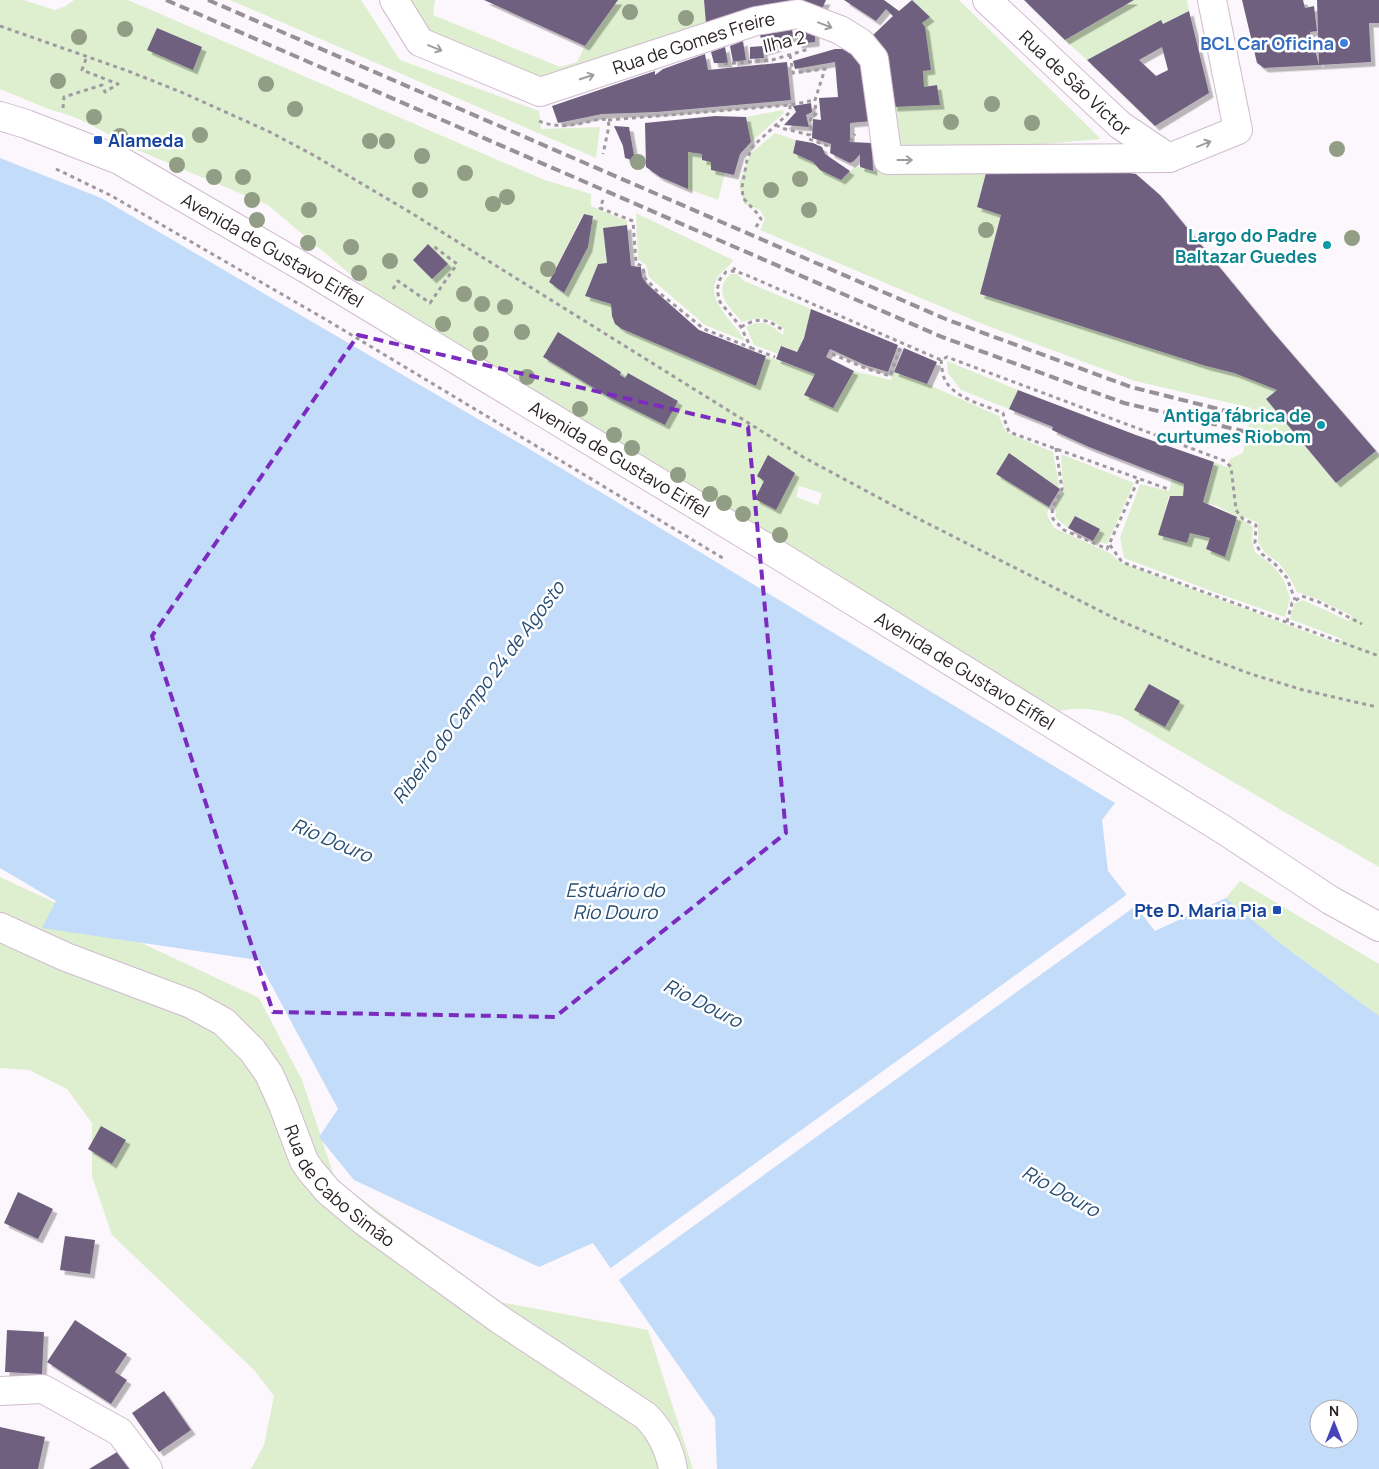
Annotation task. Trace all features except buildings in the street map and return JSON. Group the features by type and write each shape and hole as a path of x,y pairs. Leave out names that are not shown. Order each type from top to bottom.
{"street":[{"name":"Rua de Gomes Freire","path":"394,0 420,42 540,92 756,21 798,14 840,30 861,44 874,59 888,160 1169,158"},
{"name":"Rua de São Victor","path":"987,0 1120,125 1169,158"},
{"path":"1169,158 1238,130 1212,0"},
{"name":"Avenida de Gustavo Eiffel","path":"0,116 119,160 310,271 753,540 1224,830 1330,900 1379,927"},
{"name":"Rua de Cabo Simão","path":"0,927 79,962 191,1004 224,1022 252,1050 269,1074 304,1161 328,1191 365,1222 499,1319 646,1416 659,1430 668,1449 673,1469"},
{"path":"0,1391 43,1389 120,1432 148,1469"}],"path":[{"path":"0,26 87,56 181,92 261,128 314,156 413,214 803,457 903,511 1116,619 1200,655 1303,690 1377,707"},
{"name":"Ilha 2","path":"720,64 772,60 816,47"},
{"path":"790,55 793,74 826,69 815,100 816,114 811,116 809,139 831,147"},
{"path":"71,111 62,107 64,96 102,85 105,92 118,84 82,70 87,56"},
{"path":"540,122 550,126 582,124 596,120 790,105 815,100"},
{"path":"756,227 761,219 743,198 743,175 752,147 790,112 790,105"},
{"path":"603,154 609,126 608,120"},
{"path":"776,125 810,135"},
{"path":"51,167 110,195 330,322 726,560"},
{"path":"602,200 600,208 633,221 636,263 643,267 645,278 658,291 704,329 774,357"},
{"path":"390,296 398,281 430,303 457,264 432,246"},
{"path":"733,270 737,264"},
{"path":"752,348 741,327 720,302 717,290 720,279 726,272 733,270 744,274 941,360"},
{"path":"741,327 758,319 770,321 784,330"},
{"path":"832,354 890,376 902,343"},
{"path":"941,360 947,357 1225,461 1231,467 1236,510 1243,519 1256,525 1255,543 1262,554 1275,564 1287,578 1296,600"},
{"path":"941,360 942,372 946,381 957,393 1003,413 1009,432 1168,489"},
{"path":"1056,448 1062,489 1052,509 1053,519 1064,530 1094,544 1108,549 1139,478"},
{"path":"1110,545 1122,562 1379,656"},
{"path":"1286,622 1292,603 1302,596 1319,602 1362,624"}],"highlighted area":[{"path":"358,335 748,427 786,833 555,1017 273,1012 152,636"}],"green space":[{"path":"0,0 23,0 55,10 66,6 74,0 128,0 542,179 591,194 591,206 627,221 627,225 603,228 607,263 598,264 585,296 611,304 622,329 756,386 766,356 815,374 804,395 833,408 854,371 891,380 894,372 927,384 999,416 1006,432 1053,452 1060,489 1009,454 996,474 1049,507 1047,515 1054,528 1110,553 1120,562 1339,644 1342,639 1290,619 1294,604 1303,600 1349,621 1352,616 1320,600 1297,592 1290,578 1278,562 1266,554 1258,542 1258,523 1244,517 1238,517 1253,527 1252,541 1255,552 1272,565 1284,580 1290,598 1285,617 1124,558 1120,538 1140,484 1169,491 1172,479 1184,484 1183,496 1169,496 1159,535 1187,543 1190,533 1210,538 1206,549 1225,557 1237,517 1217,506 1203,502 1214,462 1227,467 1230,459 1243,453 1252,408 1135,381 980,323 760,230 765,219 760,210 744,204 739,183 750,154 775,133 796,140 793,153 813,162 820,170 841,180 855,166 873,171 986,173 977,207 1001,215 980,294 1206,366 1234,373 1277,390 1266,399 1336,483 1376,451 1379,456 1379,867 1122,717 1091,710 1060,711 383,302 268,205 128,146 81,120 0,89","holes":["583,214 593,216 588,247 564,292 549,282","428,245 447,264 432,279 413,260","558,333 621,372 620,375 625,378 628,373 678,401 665,425 607,396 543,357","799,486 822,493 818,505 796,497"]},
{"path":"230,0 361,0 400,60 539,111 541,129 600,127 596,158"},
{"path":"403,0 435,0 433,15 560,67 577,62 585,46 618,0 704,0 706,24 540,79 428,35"},
{"path":"912,0 959,0 1101,139 952,152 899,148 893,107 939,105 937,85 924,87 923,71 931,70 922,23 930,17"},
{"path":"1134,0 1187,0 1189,11 1163,24 1161,21 1087,60 1065,40"},
{"path":"783,110 784,113 751,142 746,117"},
{"path":"688,152 702,154 711,162 711,170 725,173 718,200 688,189"},
{"path":"636,213 733,260 718,277 714,286 714,294 722,310 745,341 705,325 649,277 646,265 638,259"},
{"path":"730,274 737,274 744,281 811,309 804,338 797,352 781,346 778,354 754,345 746,327 758,323 766,323 783,335 784,329 774,322 764,319 742,322 728,305 722,293 722,287"},
{"path":"947,361 1018,390 1009,409 961,390 948,373"},
{"path":"1061,454 1134,483 1107,544 1093,541 1100,529 1075,516 1068,528 1056,518 1055,504 1063,490"},
{"path":"0,877 259,998 302,1080 335,1179 500,1302 648,1330 693,1469 251,1469 264,1445 274,1396 254,1370 112,1235 92,1176 92,1123 67,1089 29,1070 0,1068"},
{"path":"1240,881 1379,964 1379,1016 1284,946 1226,898"}],"water":[{"name":"Estuário do Rio Douro","path":"0,158 101,198 526,447 1115,803 1102,820 1108,871 1155,931 1226,898 1284,946 1379,1016 1379,1469 717,1469 715,1418 593,1243 539,1267 354,1180 319,1137 338,1109 258,960 42,928 56,901 0,868"}],"pier":[{"path":"1129,893 1137,905 616,1282 608,1270"}],"railway":[{"path":"166,0 942,337 1124,403 1247,432"},
{"path":"208,0 948,320 1131,387 1250,417"}],"place":[{"name":"BCL Car Oficina","path":"1344,43"},
{"name":"Alameda","path":"98,140"},
{"name":"Largo do Padre Baltazar Guedes","path":"1327,245"},
{"name":"Antiga fábrica de curtumes Riobom","path":"1321,425"},
{"name":"Pte D. Maria Pia","path":"1277,910"}],"water label":[{"name":"Ribeiro do Campo 24 de Agosto","path":"478,692"},
{"name":"Rio Douro","path":"332,840"},
{"name":"Rio Douro","path":"703,1003"},
{"name":"Rio Douro","path":"1061,1191"}]}
